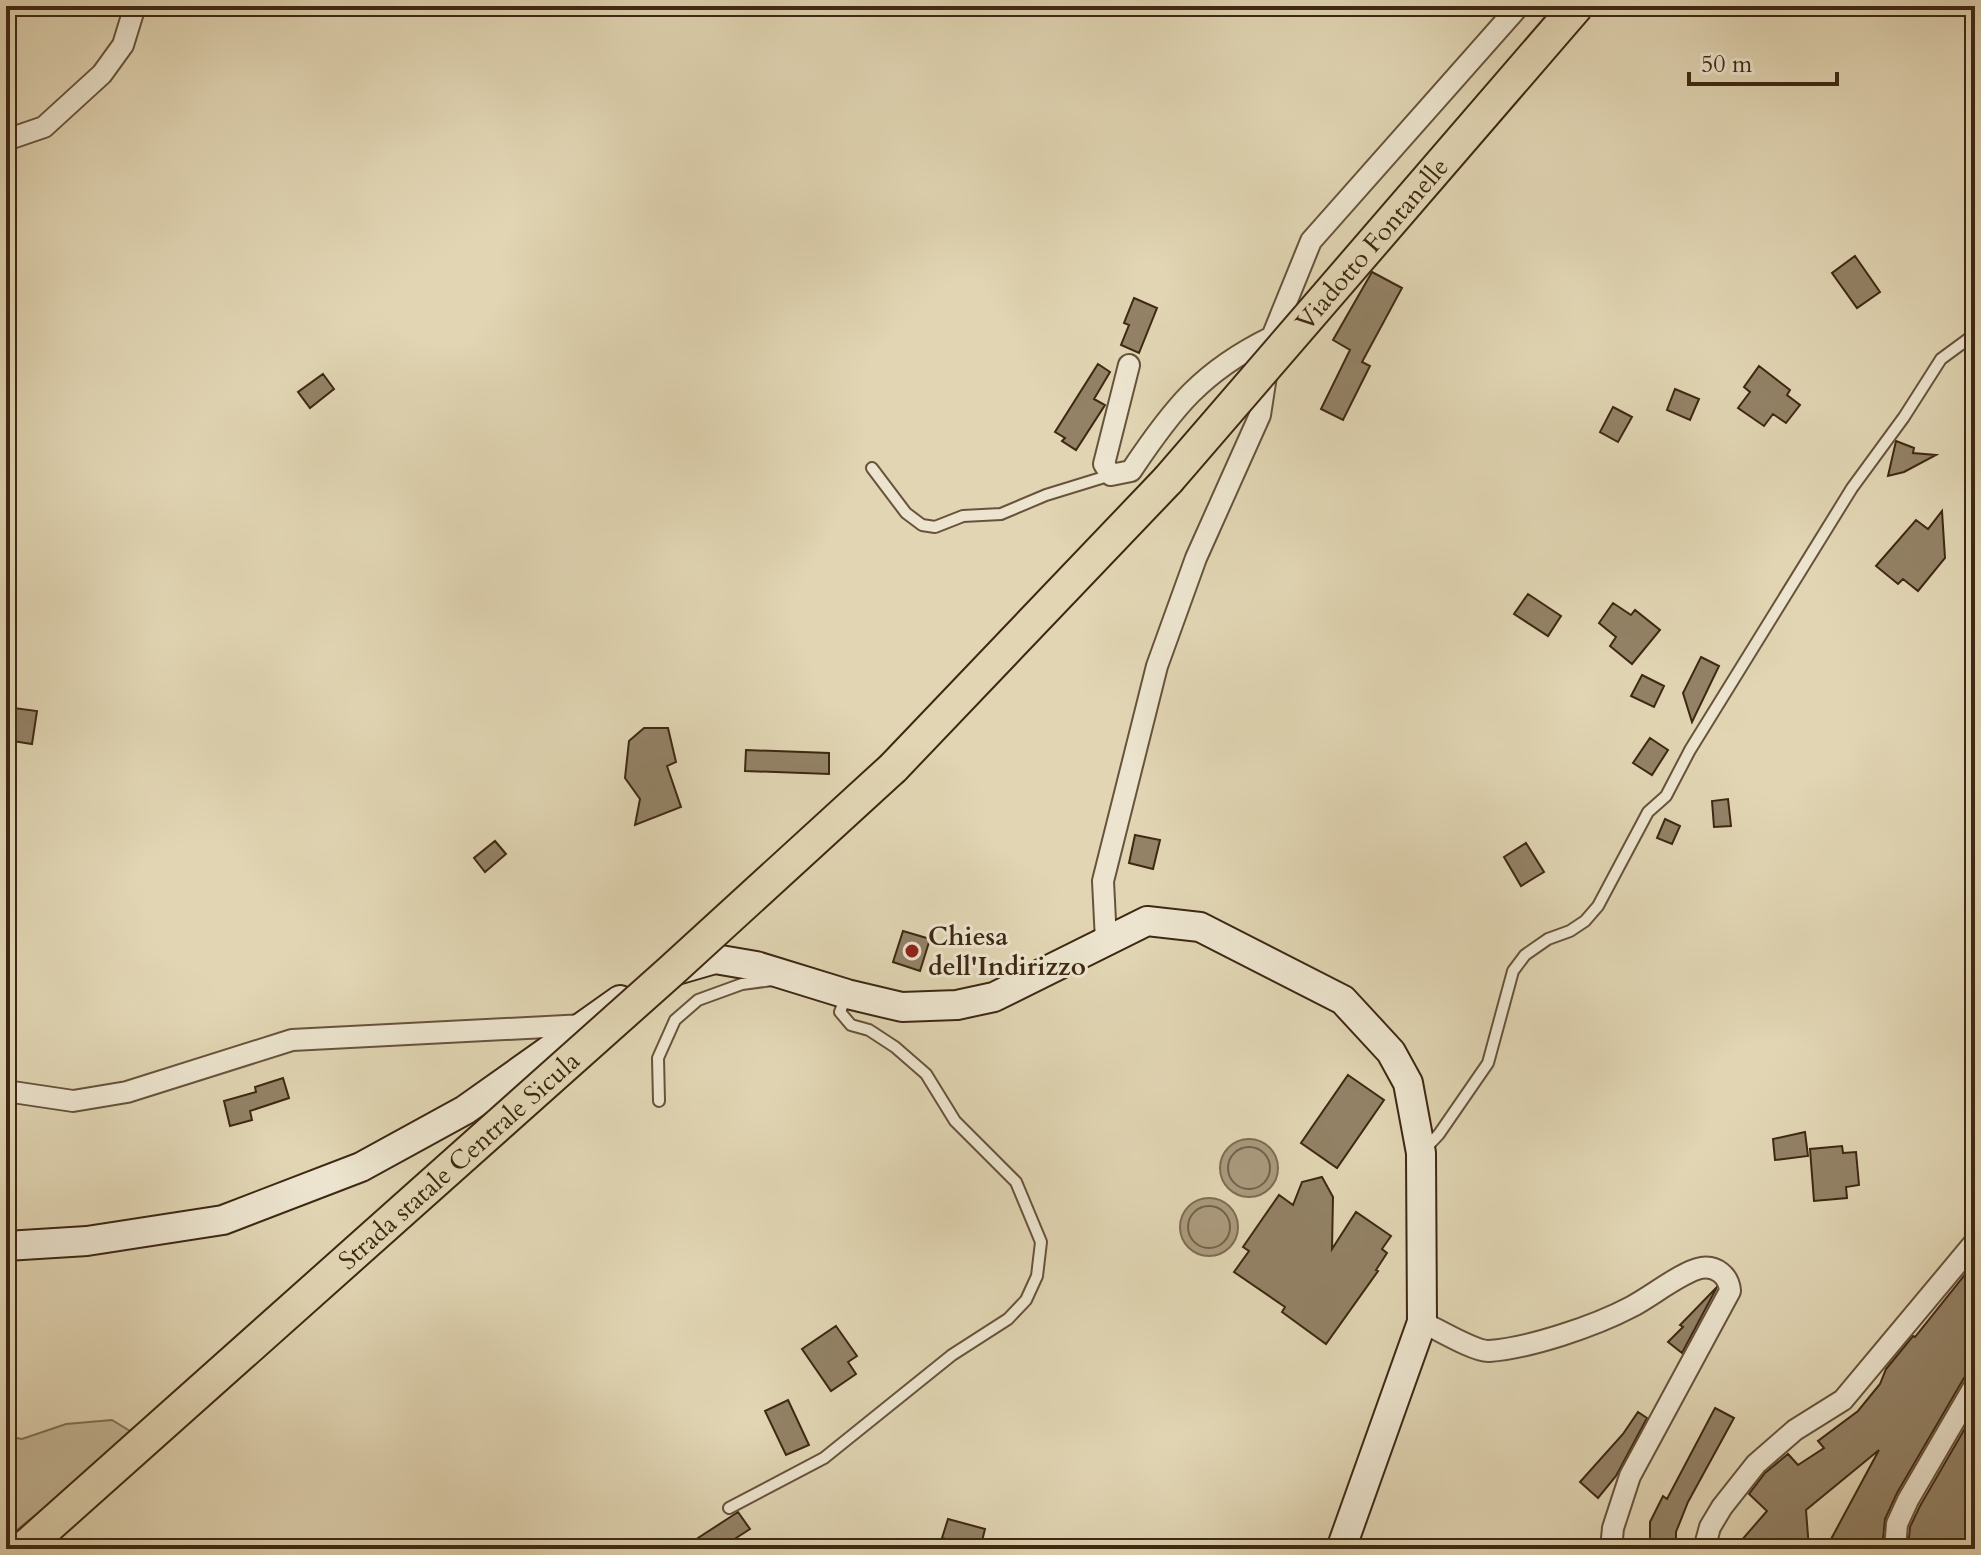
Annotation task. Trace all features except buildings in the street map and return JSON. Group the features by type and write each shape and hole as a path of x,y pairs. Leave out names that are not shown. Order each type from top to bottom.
{"main road":[{"name":"Viadotto Fontanelle","path":"893,768 1168,480 1577,6"},
{"name":"Strada statale Centrale Sicula","path":"23,1549 671,971 893,768"},
{"path":"6,1246 87,1241 223,1220 361,1167 465,1110 645,983 678,968 715,959 756,966 902,1007 957,1005 994,997 1147,921 1200,927 1343,1000 1391,1052 1408,1083 1421,1153 1422,1322 1341,1549"}],"street":[{"path":"6,140 44,127 102,74 123,45 135,6"},
{"path":"1106,941 1103,881 1157,666 1196,558 1260,415 1272,337 1311,241 1519,6"},
{"path":"1129,365 1104,464 1111,475 1131,471 1167,417 1195,388 1243,352 1272,337"},
{"path":"6,1091 73,1101 127,1092 292,1040 585,1025"},
{"path":"1704,1549 1710,1527 1722,1507 1756,1464 1795,1430 1843,1400 1975,1242"},
{"path":"1422,1322 1486,1352 1522,1345 1601,1321 1698,1268 1718,1270 1727,1278 1730,1291 1630,1476 1613,1528 1611,1549"},
{"path":"1895,1549 1897,1524 1908,1500 1975,1385"}],"lane":[{"path":"1421,1153 1439,1134 1488,1063 1513,971 1525,955 1548,939 1570,931 1585,921 1598,906 1648,812 1666,796 1690,750 1852,488 1904,417 1941,359 1975,334"},
{"path":"872,468 906,513 922,525 935,527 963,516 1001,514 1046,495 1111,475"},
{"path":"659,1101 658,1058 675,1020 698,1000 742,984 794,977"},
{"path":"729,1508 824,1458 952,1355 1008,1319 1026,1300 1037,1276 1041,1242 1016,1182 955,1121 926,1074 895,1047 869,1030 851,1025 840,1012 847,994"}],"shaded area":[{"path":"112,1420 135,1434 6,1539 6,1436 22,1439 66,1424"}],"water":[{"path":"1249,1139 1270,1147 1278,1168 1270,1189 1249,1197 1228,1189 1220,1168 1228,1147"},
{"path":"1209,1198 1230,1206 1238,1227 1230,1248 1209,1256 1188,1248 1180,1227 1188,1206"}],"place":[{"name":"Chiesa dell'Indirizzo","path":"912,951"}]}
